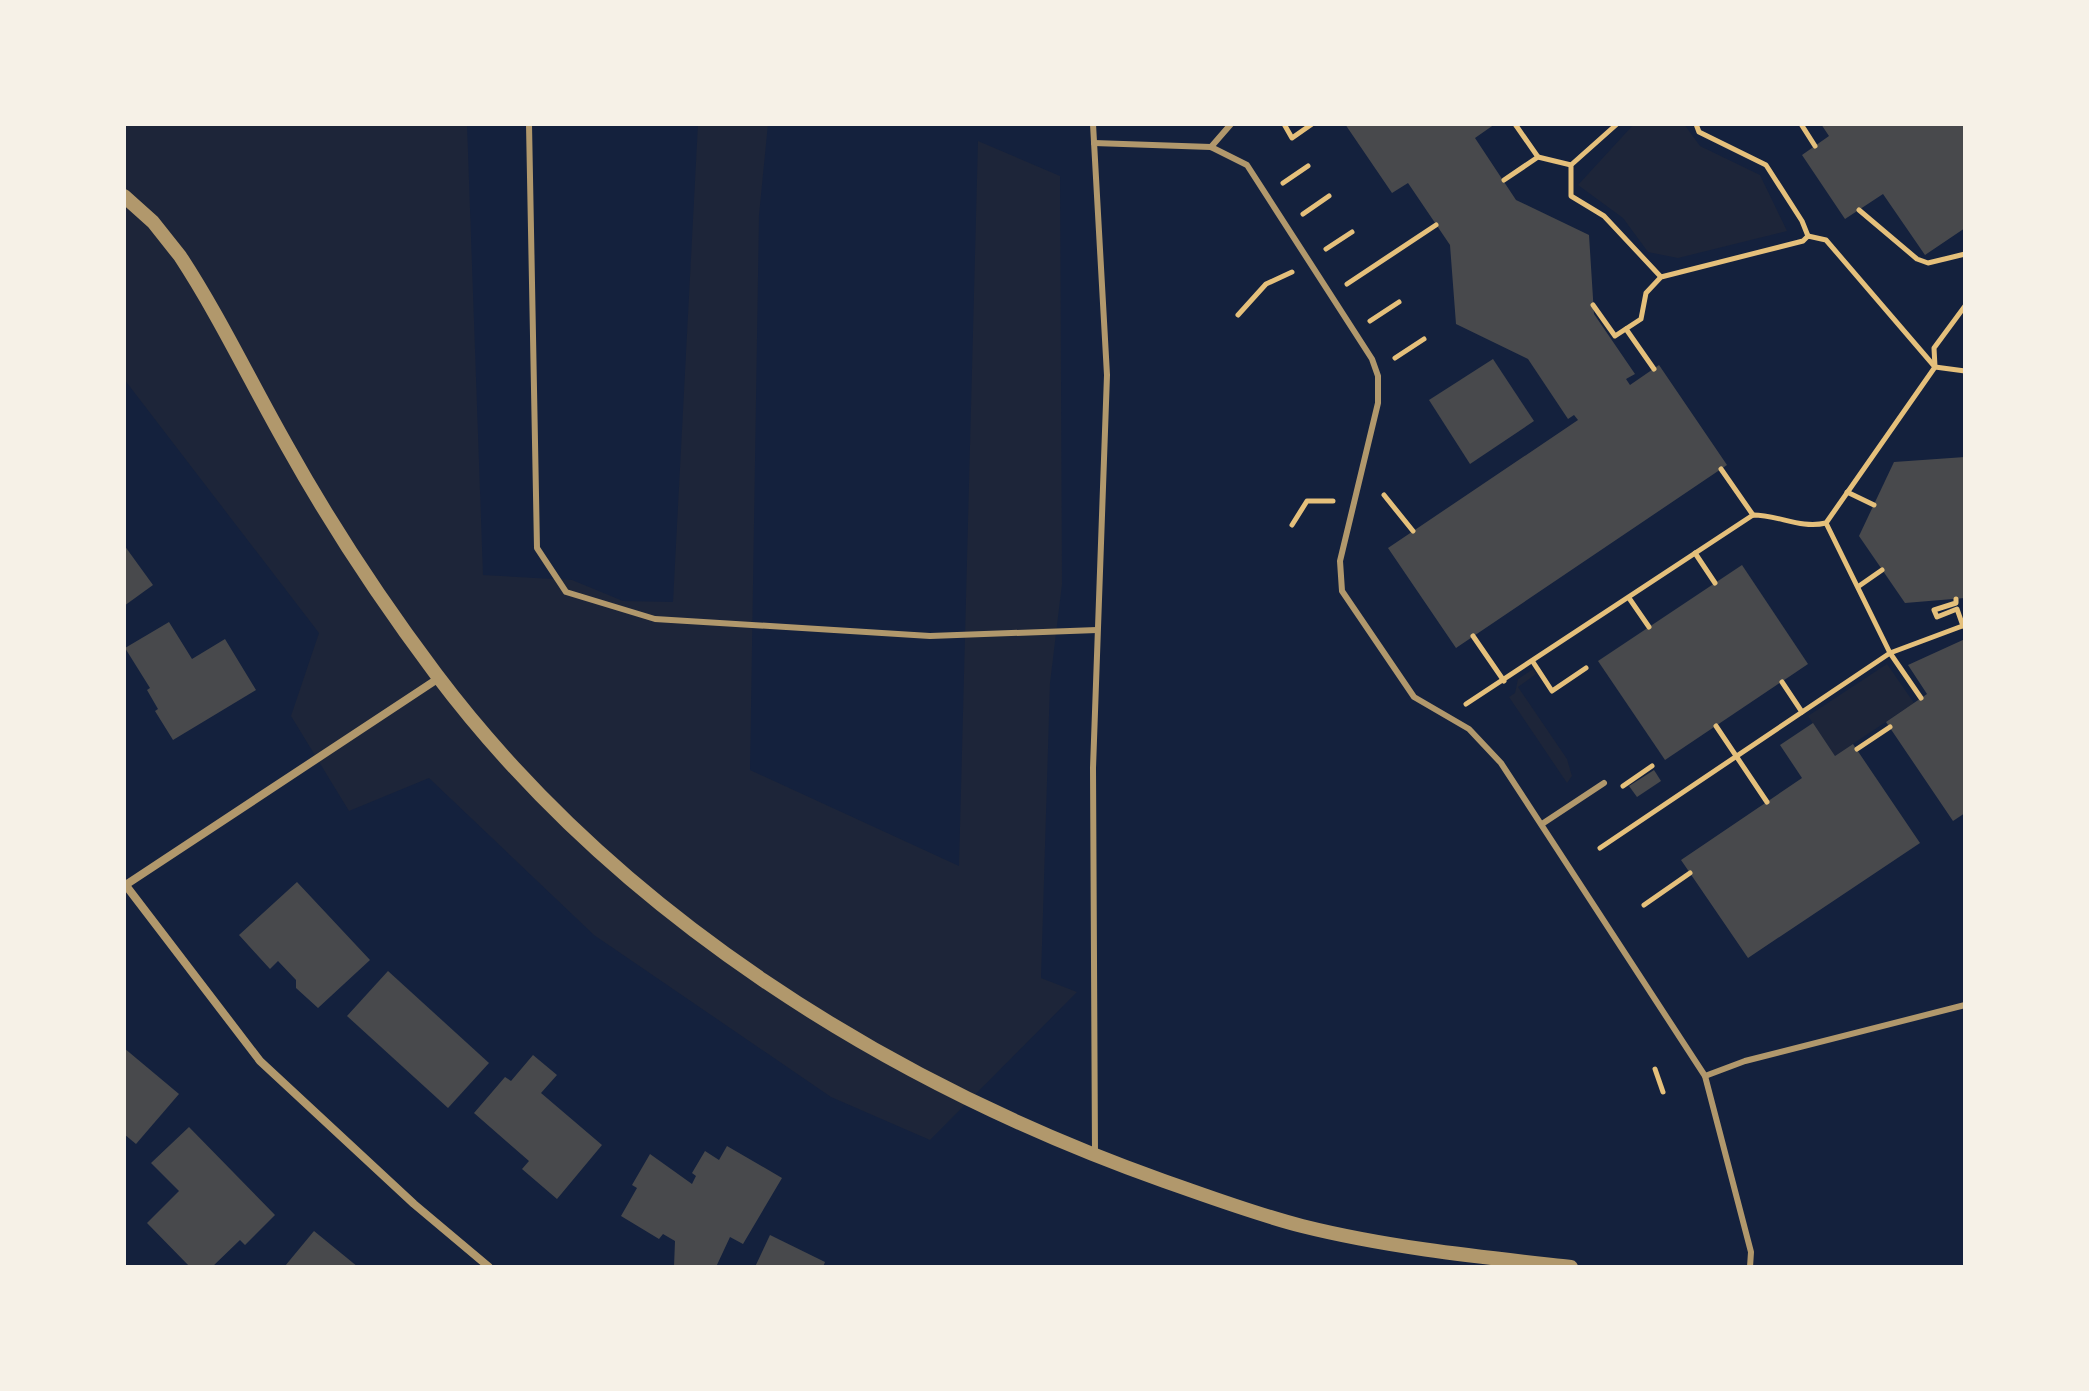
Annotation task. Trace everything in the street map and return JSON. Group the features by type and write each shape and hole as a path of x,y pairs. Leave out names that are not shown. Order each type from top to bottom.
{"street":[{"path":"124,196 153,222 180,256 311,488 374,587 439,678 507,756 589,840 665,907 749,970 834,1026 927,1080 1095,1156 1303,1226 1370,1240 1571,1267"},
{"path":"439,678 124,885 260,1061 414,1204 489,1267"}],"lane":[{"path":"529,124 537,548 566,592 655,619 807,631 930,636 1097,630"},
{"path":"1093,124 1107,375 1093,768 1095,1156"},
{"path":"1211,147 1231,124"},
{"path":"1094,143 1211,147 1247,165 1378,371 1378,403 1340,561 1342,591 1414,697 1448,715 1486,744 1542,824 1705,1076 1751,1252 1750,1267"},
{"path":"1542,824 1604,783"},
{"path":"1705,1076 1745,1061 1965,1005"}],"path":[{"path":"1284,124 1292,138 1312,124"},
{"path":"1515,124 1538,157 1571,165"},
{"path":"1617,124 1571,165 1571,196 1604,216 1661,277"},
{"path":"1696,124 1699,132 1766,165 1802,221 1808,236"},
{"path":"1801,124 1815,146"},
{"path":"1504,180 1538,157"},
{"path":"1275,188 1308,166"},
{"path":"1295,219 1329,196"},
{"path":"1859,210 1917,259 1937,262 1965,254"},
{"path":"1341,287 1436,225"},
{"path":"1319,254 1352,232"},
{"path":"1593,305 1615,336 1641,319 1646,293 1661,277 1803,241 1808,236"},
{"path":"1808,236 1826,240 1935,367 1965,371"},
{"path":"1238,315 1266,284 1289,274"},
{"path":"1366,324 1399,302"},
{"path":"1448,715 1753,515 1771,515 1808,527 1826,523 1935,367 1934,348 1965,306"},
{"path":"1626,329 1654,369"},
{"path":"1391,361 1424,339"},
{"path":"1721,469 1753,515"},
{"path":"1847,492 1874,505"},
{"path":"1384,495 1413,531"},
{"path":"1292,525 1307,501 1334,501"},
{"path":"1826,523 1890,653 1921,698"},
{"path":"1695,553 1715,583"},
{"path":"1859,586 1882,570"},
{"path":"1629,598 1649,627"},
{"path":"1600,848 1890,653 1964,626 1957,609 1937,617 1934,610 1956,603 1956,599"},
{"path":"1473,636 1504,681"},
{"path":"1533,662 1552,691"},
{"path":"1546,695 1586,668"},
{"path":"1782,682 1802,712"},
{"path":"1716,726 1767,802"},
{"path":"1857,749 1890,727"},
{"path":"1627,783 1652,766"},
{"path":"1644,905 1690,873"},
{"path":"1655,1069 1663,1092"}],"shaded area":[{"path":"124,124 467,124 483,575 572,580 623,601 673,602 698,124 768,124 759,215 750,770 959,866 978,141 1060,176 1062,584 1050,683 1041,978 1077,992 930,1140 831,1097 594,935 429,778 349,811 291,716 319,633 124,379"},
{"path":"1634,124 1684,124 1700,146 1760,175 1787,231 1678,258 1648,252 1623,218 1578,185"},
{"path":"1887,664 1914,703 1835,756 1808,716"},
{"path":"1533,669 1536,674 1518,687 1567,759 1572,776 1567,783 1509,697 1515,693 1518,679"}],"building":[{"path":"1345,124 1495,124 1475,138 1516,200 1589,235 1594,314 1635,374 1626,379 1630,385 1659,365 1727,465 1456,648 1388,548 1578,420 1574,415 1568,419 1528,359 1456,324 1450,245 1408,183 1392,193"},
{"path":"1821,124 1965,124 1965,228 1925,255 1883,194 1845,219 1802,155 1829,136"},
{"path":"1493,359 1534,421 1470,464 1429,400"},
{"path":"1965,457 1965,598 1905,603 1859,536 1894,462"},
{"path":"124,545 153,585 124,606"},
{"path":"1742,565 1808,664 1665,760 1598,661"},
{"path":"169,622 192,659 225,639 256,690 173,740 155,711 158,709 147,690 150,688 125,648"},
{"path":"1965,639 1965,813 1953,821 1886,722 1927,694 1908,665"},
{"path":"1813,723 1835,756 1853,744 1920,843 1748,958 1681,860 1802,778 1780,745"},
{"path":"1654,770 1661,781 1637,797 1629,786"},
{"path":"297,882 370,960 318,1008 296,988 296,980 278,961 270,969 239,935"},
{"path":"388,971 489,1063 448,1108 347,1016"},
{"path":"124,1048 179,1094 136,1144 124,1134"},
{"path":"533,1055 557,1075 541,1093 602,1145 557,1199 522,1169 529,1161 474,1113 505,1077 511,1081"},
{"path":"189,1127 275,1215 245,1245 240,1240 212,1267 190,1267 147,1223 179,1191 151,1163"},
{"path":"727,1146 782,1178 743,1244 730,1237 716,1267 674,1267 675,1241 663,1234 659,1239 621,1216 637,1188 632,1185 650,1154 692,1184 696,1176 692,1173 705,1151 719,1160"},
{"path":"314,1231 358,1267 285,1266"},
{"path":"770,1235 825,1262 823,1267 755,1267"}]}
